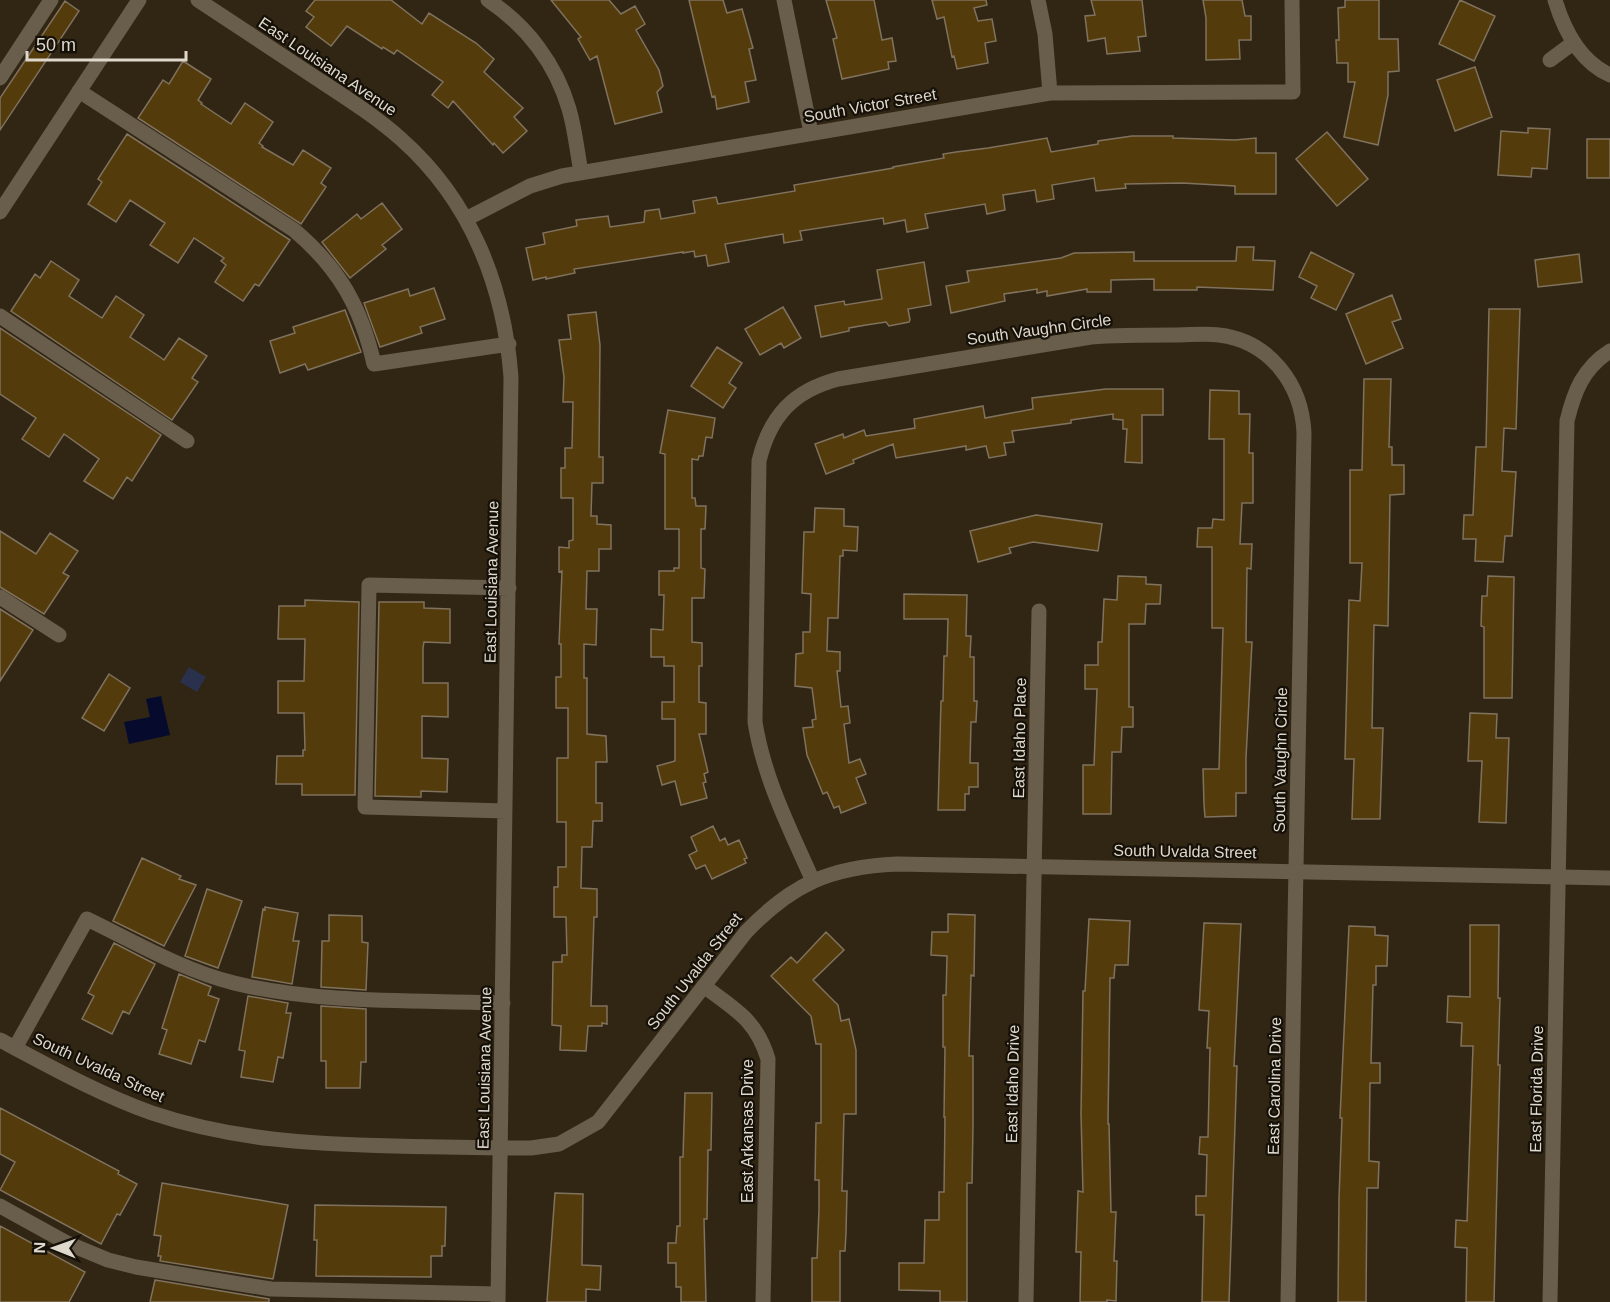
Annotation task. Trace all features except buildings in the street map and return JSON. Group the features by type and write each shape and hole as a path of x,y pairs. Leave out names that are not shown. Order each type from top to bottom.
{"street":[{"path":"0,78 51,0"},
{"path":"0,212 4,195 79,91 139,0"},
{"name":"East Louisiana Avenue","path":"198,0 376,118 428,166 450,194 477,240 491,273 501,307 511,377 498,1298"},
{"path":"488,0 502,9 525,30 544,54 569,109 581,172"},
{"path":"784,0 811,133"},
{"path":"1038,0 1045,34 1050,93"},
{"name":"South Victor Street","path":"466,219 530,186 581,172 1050,93 1293,92 1292,0"},
{"path":"1555,0 1562,23 1573,43 1588,60 1610,75"},
{"path":"1550,60 1573,43"},
{"path":"79,91 294,230 314,247 338,275 356,304 368,335 374,364 508,344"},
{"path":"0,316 187,441"},
{"name":"South Vaughn Circle","path":"813,881 767,778 758,745 755,722 759,461 764,441 773,423 789,403 805,392 838,379 1091,337 1132,334 1220,335 1239,340 1274,361 1287,376 1299,399 1304,418 1304,433 1296,872"},
{"path":"1559,877 1567,421 1573,396 1585,374 1610,351"},
{"path":"505,810 365,807 365,795 369,585 509,588"},
{"path":"0,597 59,635"},
{"name":"East Idaho Place","path":"1034,866 1039,611"},
{"name":"South Uvalda Street","path":"0,1040 119,1100 214,1130 256,1138 305,1143 531,1148 559,1144 598,1122 746,932 762,915 774,904 813,881 837,872 878,865 1034,866 1610,878"},
{"name":"East Idaho Drive","path":"1026,1302 1034,866"},
{"name":"East Carolina Drive","path":"1288,1302 1296,872"},
{"name":"East Florida Drive","path":"1550,1302 1559,877"},
{"path":"15,1048 87,919 185,966 232,982 284,993 323,997 503,1003"},
{"name":"East Arkansas Drive","path":"704,986 754,1028 762,1039 768,1059 763,1302"},
{"path":"0,1206 84,1251 136,1267 271,1289 498,1298"}],"shaded area":[{"path":"189,667 206,677 197,692 180,682"},
{"path":"161,696 170,735 129,744 124,722 150,717 146,699"}]}
